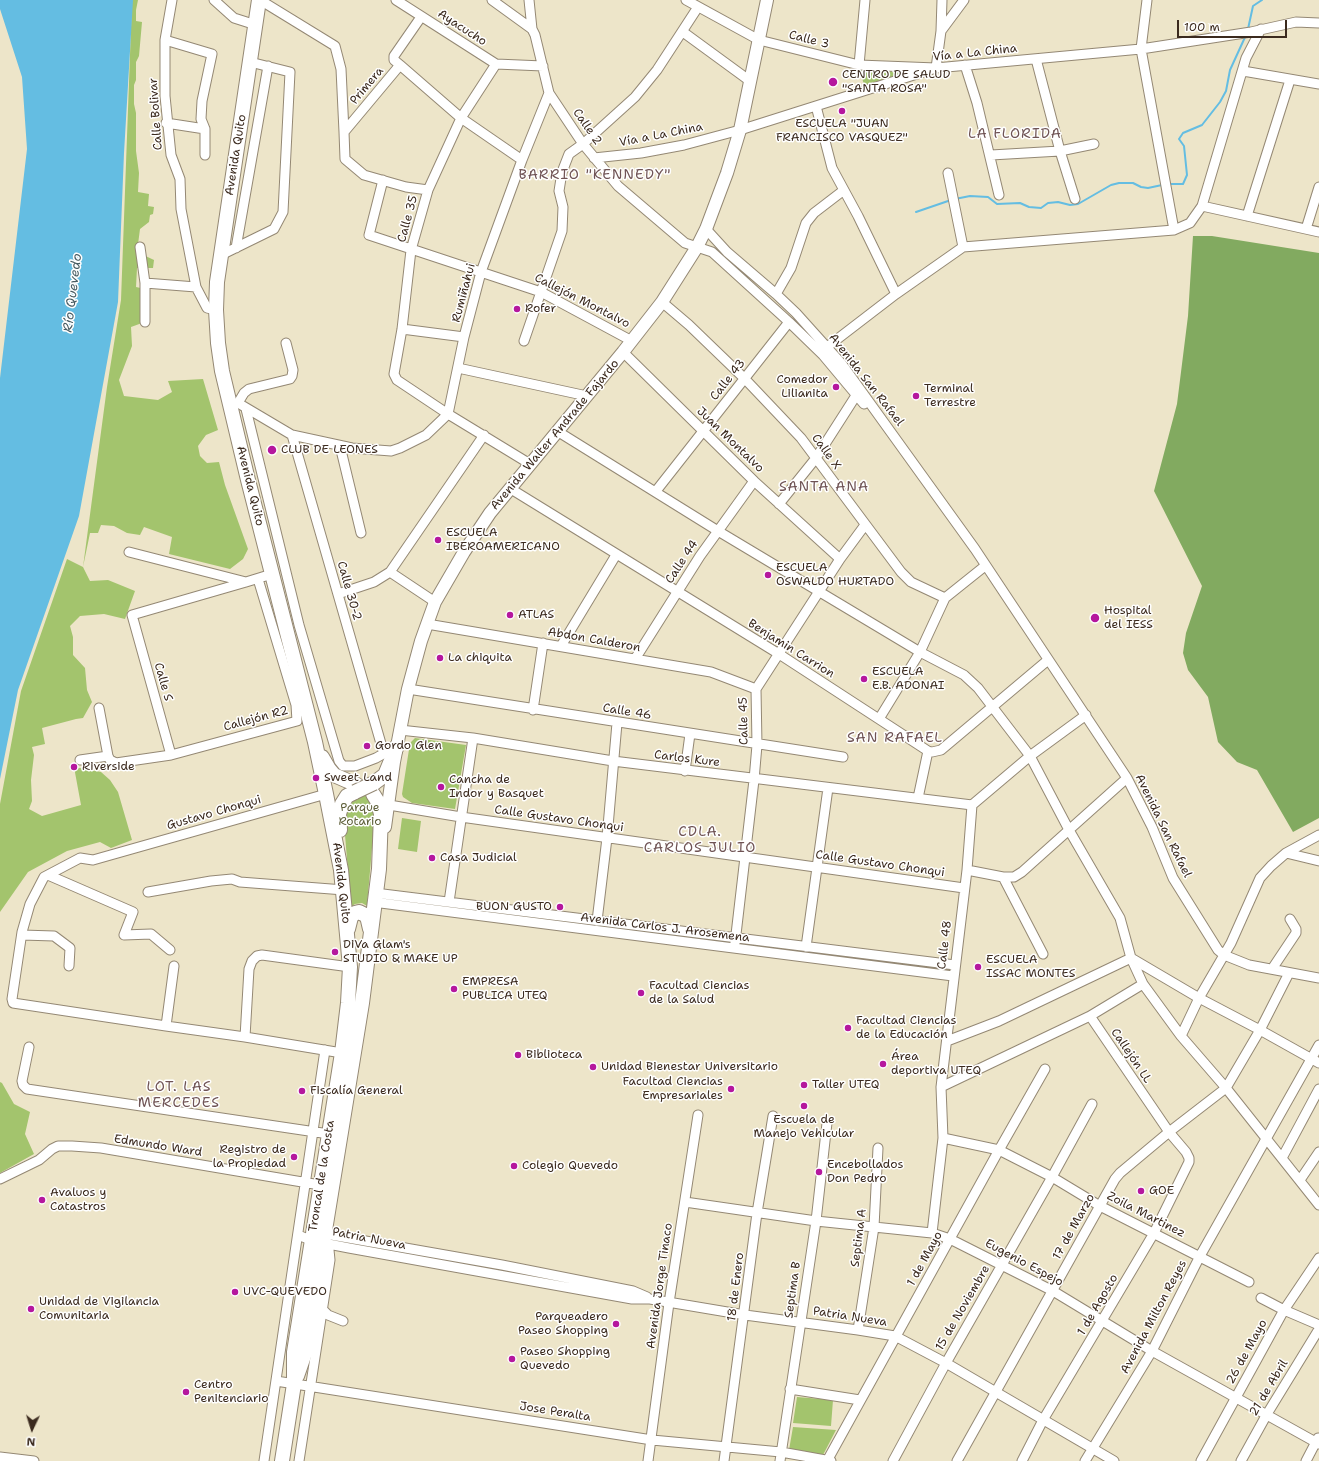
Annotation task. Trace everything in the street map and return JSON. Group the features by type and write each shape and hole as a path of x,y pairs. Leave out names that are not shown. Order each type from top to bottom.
{"highway":[{"name":"Avenida Quito","path":"260,0 221,255 216,310 218,342 234,404 272,574 318,747 344,890 350,967"},
{"path":"373,789 385,775 397,746"},
{"path":"318,747 332,773 356,788 373,789"},
{"path":"341,870 340,809 344,800 356,788"},
{"path":"373,789 381,814 379,869"},
{"name":"Avenida Walter Andrade Fajardo","path":"365,978 374,898 379,869"},
{"path":"347,933 351,917 355,913 359,912 367,916 370,933"},
{"name":"Troncal de la Costa","path":"318,1237 320,1185 342,1053 348,1003 350,967"},
{"name":"Troncal de la Costa","path":"282,1461 294,1384 294,1352 318,1237 365,978"}],"main road":[{"name":"Avenida Walter Andrade Fajardo","path":"379,869 397,746 408,689 426,624 435,602 464,552 490,513 632,341 662,302 706,229 727,173 740,130 767,0"}],"street":[{"name":"Calle Bolivar","path":"172,0 165,40 166,123 171,155 180,179 182,215 196,286 207,308 216,310"},
{"path":"214,0 234,18 256,24"},
{"path":"260,0 335,46 341,69 345,159 364,175 406,187 428,190"},
{"name":"Ayacucho","path":"396,0 496,64"},
{"path":"492,0 532,28"},
{"name":"Calle 2","path":"529,0 532,28 549,93 583,144 618,186 685,243 696,247"},
{"name":"Calle 3","path":"686,0 759,40 859,65 936,68"},
{"path":"859,65 865,0"},
{"path":"936,68 941,31 942,0"},
{"path":"941,31 964,0"},
{"path":"1147,0 1141,49 1174,230"},
{"path":"524,341 562,231 563,208 559,191 562,172 568,154 583,144 635,97 657,70 698,7"},
{"path":"400,65 394,60 394,56 421,16"},
{"name":"Vía a La China","path":"594,158 641,153 684,145 740,130 936,68 1141,49 1246,32 1296,22 1319,23"},
{"path":"827,347 896,294 963,247 1174,230 1190,223 1202,206 1247,56 1261,29"},
{"path":"683,32 750,81"},
{"path":"165,40 212,54 202,101 201,118 205,128 205,155"},
{"path":"1036,59 1060,151 1075,199"},
{"path":"221,255 274,229 283,212 290,72 250,62"},
{"path":"496,64 543,66"},
{"name":"Calle 35","path":"448,414 397,380 394,374 394,364 402,329 411,250 428,190 461,118 496,64"},
{"name":"Primera","path":"344,132 400,65 461,118 522,160"},
{"path":"965,65 991,155 999,194"},
{"path":"236,248 268,66"},
{"path":"1243,71 1319,84"},
{"path":"1247,216 1290,80"},
{"name":"Rumiñahui","path":"448,414 464,337 481,272 522,160 549,93"},
{"path":"816,106 832,168 896,294"},
{"path":"166,123 205,128"},
{"path":"991,155 1060,151 1094,144"},
{"path":"948,173 963,247"},
{"name":"Callejón Montalvo","path":"383,180 368,235 541,292 632,341"},
{"path":"1306,229 1319,187"},
{"path":"776,294 792,268 806,223 814,213 844,190"},
{"path":"1202,206 1319,232"},
{"name":"Avenida San Rafael","path":"706,229 727,252 776,294 827,347 860,388 975,549 1127,778 1152,827 1173,878 1214,944 1224,955 1236,961 1272,970 1319,978"},
{"path":"140,247 145,282 145,322"},
{"name":"Avenida San Rafael","path":"696,247 712,252 823,355 857,394 970,551 985,566"},
{"path":"145,282 196,286"},
{"name":"Calle X","path":"662,302 689,325 745,379 801,438 910,582 945,598"},
{"name":"Calle 43","path":"656,491 789,322"},
{"path":"402,329 464,337"},
{"path":"286,343 293,370 290,379 249,389 234,404 246,409 292,435 352,448 395,450 426,435 448,414 530,464"},
{"name":"Juan Montalvo","path":"623,352 754,481 840,560"},
{"path":"458,368 587,396"},
{"path":"779,504 816,458 857,394"},
{"path":"246,409 300,625 334,748 341,765 346,767 365,763 397,746"},
{"path":"557,431 656,491 718,531 920,652 964,675 978,688 1030,756 1069,830 1120,918 1131,958 1143,984 1181,1036 1226,1088 1319,1205"},
{"name":"Calle 30-2","path":"292,435 384,754"},
{"path":"338,594 374,582 390,572 484,435"},
{"path":"340,446 361,533"},
{"name":"Calle 44","path":"635,659 718,531 754,481"},
{"name":"Benjamin Carrion","path":"510,488 616,555 779,654 928,751"},
{"name":"Calle 45","path":"734,948 746,856 757,745 756,689 840,560 866,525"},
{"path":"129,552 246,582 272,574"},
{"path":"561,646 616,555"},
{"path":"879,719 920,652 945,598 985,566"},
{"path":"390,572 435,602"},
{"name":"Callejón R2","path":"80,760 108,756 110,760 116,763 171,755 298,719 296,705 258,578"},
{"name":"Calle S","path":"171,755 132,615 246,582"},
{"name":"Abdon Calderon","path":"426,624 710,672 756,689"},
{"path":"534,710 543,643"},
{"path":"918,798 928,751 932,752 941,750 1048,660"},
{"name":"Calle 46","path":"408,689 757,745 843,757"},
{"path":"100,708 108,756"},
{"path":"972,805 1030,756 1086,715"},
{"path":"597,921 607,838 617,723"},
{"name":"Carlos Kure","path":"400,730 473,738 685,771 972,805"},
{"path":"685,771 690,734"},
{"path":"449,902 473,738"},
{"path":"318,747 334,748"},
{"path":"966,870 1003,877 1014,877 1022,872 1127,778"},
{"path":"806,947 828,788"},
{"name":"Gustavo Chonqui","path":"48,875 80,858 93,860 109,856 326,794"},
{"name":"Calle Gustavo Chonqui","path":"389,805 461,818 746,856 964,888"},
{"name":"Calle 48","path":"932,1233 943,1138 941,1087 972,805"},
{"path":"1181,1036 1199,998 1232,943 1260,878 1286,853 1319,835"},
{"path":"1286,853 1319,862"},
{"path":"170,950 151,934 124,935 133,912 48,875 44,877 30,904 22,934 12,999 13,1003 342,1053"},
{"path":"1003,877 1043,954"},
{"path":"148,892 211,881 232,879 240,882 344,890"},
{"name":"Avenida Carlos J. Arosemena","path":"374,898 449,902 954,965"},
{"name":"Avenida Carlos J. Arosemena","path":"374,898 734,948 953,976"},
{"path":"1272,970 1296,932 1296,929 1290,919"},
{"path":"22,934 54,936 70,948 68,966"},
{"path":"245,1038 250,969 252,961 257,956 262,955 350,967"},
{"path":"1131,958 1199,998 1315,1061"},
{"path":"946,1041 999,1021 1131,958"},
{"path":"166,1026 174,966"},
{"path":"1226,1088 1260,1030 1289,973"},
{"path":"941,1087 1090,1016 1143,984"},
{"name":"Callejón LL","path":"1090,1016 1169,1132 1186,1152 1189,1158"},
{"name":"Avenida Milton Reyes","path":"1085,1461 1152,1351 1200,1256 1242,1183 1265,1138 1315,1061 1319,1045"},
{"path":"29,1048 22,1081 23,1086 27,1089 329,1134"},
{"path":"264,1461 325,1050"},
{"name":"1 de Mayo","path":"828,1460 998,1150 1045,1069"},
{"name":"17 de Marzo","path":"957,1461 1120,1173 1169,1132 1226,1088"},
{"path":"1282,1158 1319,1089"},
{"name":"15 de Noviembre","path":"893,1461 946,1362 1092,1104"},
{"name":"Avenida Jorge Tinaco","path":"648,1461 669,1303 698,1115"},
{"name":"18 de Enero","path":"724,1461 745,1315 757,1213 773,1116"},
{"name":"Septima B","path":"780,1457 816,1221 826,1123"},
{"name":"Zoila Martinez","path":"943,1138 998,1150 1052,1177 1100,1206 1249,1282"},
{"name":"Edmundo Ward","path":"0,1179 40,1160 52,1149 58,1146 72,1146 101,1148 320,1185"},
{"name":"Septima A","path":"858,1330 874,1227 878,1148"},
{"path":"1300,1180 1319,1152"},
{"name":"1 de Agosto","path":"1022,1461 1043,1420 1103,1322 1154,1233 1189,1158"},
{"name":"Eugenio Espejo","path":"685,1202 816,1221 932,1233 950,1239 1053,1291 1152,1351 1318,1441"},
{"name":"Patria Nueva","path":"298,1235 318,1237 632,1299 650,1299 745,1315 895,1336 946,1362 1114,1461"},
{"path":"299,1461 330,1260 329,1250 318,1237"},
{"name":"26 de Mayo","path":"1201,1461 1284,1310 1319,1258"},
{"path":"1261,1298 1319,1325"},
{"path":"320,1325 328,1320 343,1321 328,1315 322,1309"},
{"name":"21 de Abril","path":"1241,1461 1266,1414 1319,1330"},
{"name":"Jose Peralta","path":"276,1381 652,1440 727,1448 780,1457 828,1460"},
{"path":"790,1389 860,1400"},
{"path":"1306,1461 1318,1441"},
{"path":"0,1457 34,1461"}],"green space":[{"path":"132,0 138,0 136,21 142,22 139,56 136,62 134,104 136,113 136,151 139,173 138,192 149,194 148,206 154,207 153,214 150,215 149,222 140,229 137,252 154,260 153,268 137,268 136,287 145,289 142,323 131,327 132,346 119,380 124,396 158,400 172,392 168,381 203,379 218,430 206,435 198,446 200,456 207,463 219,462 225,485 248,549 243,559 230,569 169,554 172,537 144,527 140,535 127,533 114,526 101,525 98,533 90,533 83,567 107,387 121,300"},
{"path":"860,70 909,72 864,85"},
{"path":"1193,236 1212,236 1319,253 1319,818 1293,832 1257,770 1237,762 1218,742 1208,697 1188,670 1183,653 1186,633 1202,586 1154,491 1177,404 1188,316"},
{"path":"67,559 83,567 90,581 108,580 135,591 125,619 104,614 80,616 70,626 73,637 73,655 85,668 87,690 92,702 83,718 42,728 45,744 32,747 34,755 31,780 32,801 29,809 42,816 81,805 74,767 101,772 110,780 118,792 132,840 111,848 100,842 67,851 28,872 0,912 0,804 21,691"},
{"path":"415,738 466,745 455,809 412,803 403,797 402,794 410,743"},
{"name":"Parque Rotario","path":"362,794 372,800 375,813 367,906 362,903 355,904 351,907 343,811 349,801"},
{"path":"402,818 421,821 417,852 398,849"},
{"path":"0,1082 14,1104 30,1112 25,1134 34,1154 0,1173"},
{"path":"797,1397 833,1400 831,1426 793,1423"},
{"path":"793,1427 836,1430 823,1455 789,1450"}],"water":[{"name":"Río Quevedo","path":"0,0 133,0 124,153 118,302 79,516 18,690 0,779 0,378 27,149 22,77 0,9"}],"waterway":[{"path":"1248,29 1253,6 1262,0"},
{"path":"1168,184 1183,184 1187,175 1184,146 1179,139 1183,133 1202,125 1220,102 1226,91 1230,70 1246,35"},
{"path":"955,199 970,196 988,197 997,204 1020,203 1029,207 1041,208 1048,203 1058,202 1070,205 1078,204 1111,185 1119,183 1133,183 1141,187 1148,188 1162,185"},
{"path":"916,212 951,200"}],"place":[{"name":"CENTRO DE SALUD \"SANTA ROSA\"","path":"833,82"},
{"name":"ESCUELA \"JUAN FRANCISCO VASQUEZ\"","path":"842,111"},
{"name":"Rofer","path":"517,309"},
{"name":"Comedor Lilianita","path":"836,387"},
{"name":"Terminal Terrestre","path":"916,396"},
{"name":"CLUB DE LEONES","path":"272,450"},
{"name":"ESCUELA IBEROAMERICANO","path":"438,540"},
{"name":"ESCUELA OSWALDO HURTADO","path":"768,575"},
{"name":"ATLAS","path":"510,615"},
{"name":"Hospital del IESS","path":"1095,618"},
{"name":"La chiquita","path":"440,658"},
{"name":"ESCUELA E.B. ADONAI","path":"864,679"},
{"name":"Gordo Glen","path":"367,746"},
{"name":"Riverside","path":"74,767"},
{"name":"Sweet Land","path":"316,778"},
{"name":"Cancha de Indor y Basquet","path":"441,787"},
{"name":"Casa Judicial","path":"432,858"},
{"name":"BUON GUSTO","path":"560,907"},
{"name":"DiVa Glam's STUDIO & MAKE UP","path":"335,952"},
{"name":"ESCUELA ISSAC MONTES","path":"978,967"},
{"name":"EMPRESA PUBLICA UTEQ","path":"454,989"},
{"name":"Facultad Ciencias de la Salud","path":"641,993"},
{"name":"Facultad Ciencias de la Educación","path":"848,1028"},
{"name":"Biblioteca","path":"518,1055"},
{"name":"Área deportiva UTEQ","path":"883,1064"},
{"name":"Unidad Bienestar Universitario","path":"593,1067"},
{"name":"Taller UTEQ","path":"804,1085"},
{"name":"Facultad Ciencias Empresariales","path":"731,1089"},
{"name":"Fiscalía General","path":"302,1091"},
{"name":"Escuela de Manejo Vehicular","path":"804,1106"},
{"name":"Registro de la Propiedad","path":"294,1157"},
{"name":"Colegio Quevedo","path":"514,1166"},
{"name":"Encebollados Don Pedro","path":"819,1172"},
{"name":"GOE","path":"1141,1191"},
{"name":"Avaluos y Catastros","path":"42,1200"},
{"name":"UVC-QUEVEDO","path":"235,1292"},
{"name":"Unidad de Vigilancia Comunitaria","path":"31,1309"},
{"name":"Parqueadero Paseo Shopping","path":"616,1324"},
{"name":"Paseo Shopping Quevedo","path":"512,1359"},
{"name":"Centro Penitenciario","path":"186,1392"}],"district":[{"name":"LA FLORIDA","path":"1015,134"},
{"name":"BARRIO \"KENNEDY\"","path":"595,175"},
{"name":"SANTA ANA","path":"824,487"},
{"name":"SAN RAFAEL","path":"895,738"},
{"name":"CDLA. CARLOS JULIO","path":"700,840"},
{"name":"LOT. LAS MERCEDES","path":"179,1096"}]}
